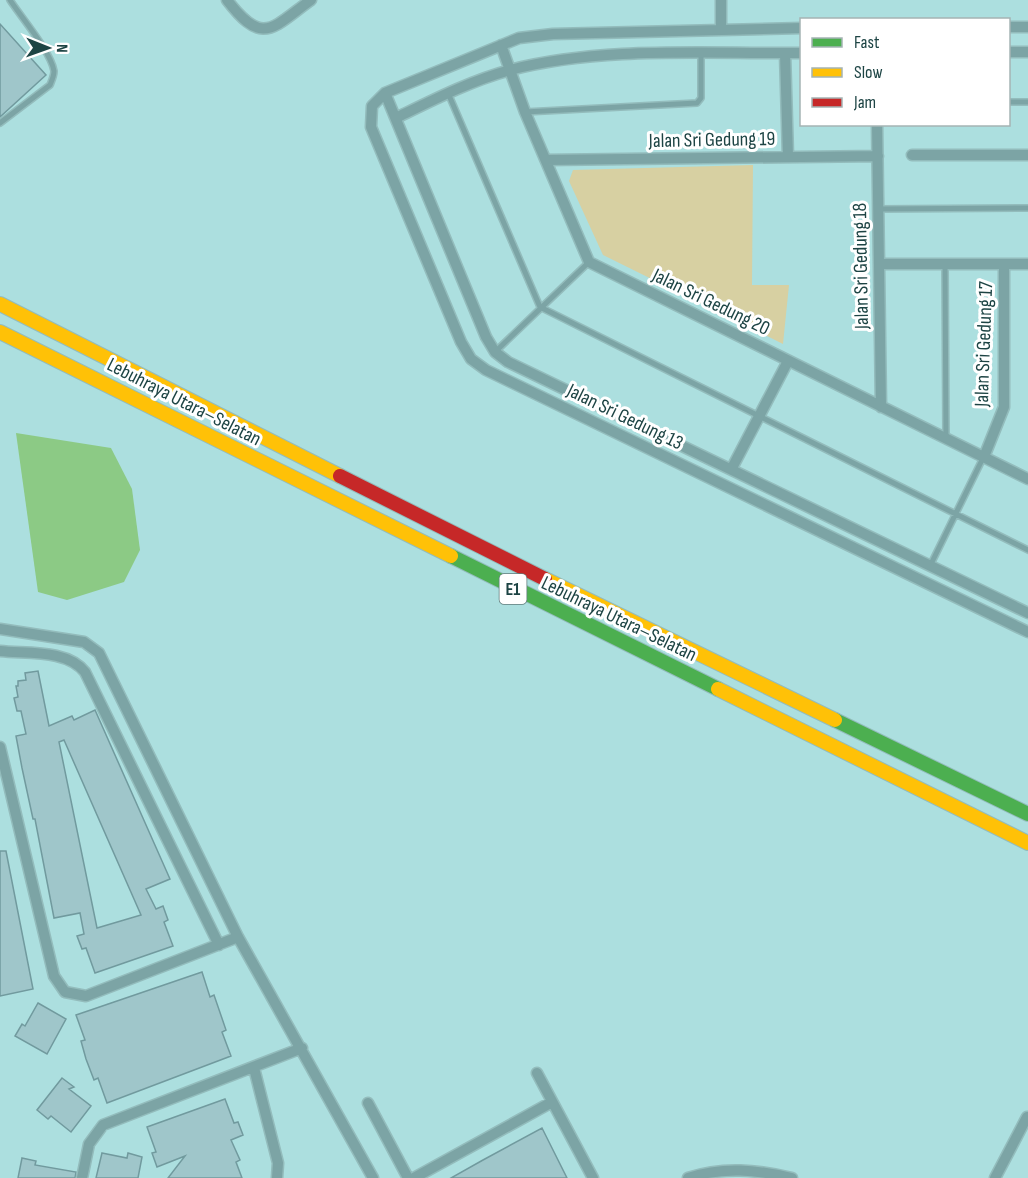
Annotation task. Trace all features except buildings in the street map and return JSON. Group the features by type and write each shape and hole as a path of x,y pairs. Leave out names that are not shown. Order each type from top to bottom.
{"highway":[{"name":"Lebuhraya Utara–Selatan","path":"0,304 512,562 1028,814"},
{"name":"Lebuhraya Utara–Selatan","path":"0,332 1028,843"}],"street":[{"path":"227,0 249,24 263,30 272,28 311,0"},
{"path":"721,0 721,30"},
{"path":"1010,27 1028,27"},
{"path":"495,352 486,337 385,93 501,45 537,34 800,28"},
{"path":"501,45 525,112 589,262"},
{"path":"1010,52 1028,52"},
{"path":"785,53 788,157"},
{"path":"396,118 448,92 510,70 598,55 800,53"},
{"name":"Jalan Sri Gedung 13","path":"385,93 372,106 371,127 461,342 471,359 496,375 1028,632"},
{"name":"Jalan Sri Gedung 18","path":"877,126 881,407"},
{"path":"912,155 1028,154"},
{"name":"Jalan Sri Gedung 19","path":"546,160 878,156"},
{"name":"Jalan Sri Gedung 20","path":"589,262 1028,479"},
{"path":"879,264 1028,264"},
{"name":"Jalan Sri Gedung 17","path":"984,457 1004,407 1004,264"},
{"name":"Jalan Sri Gedung 13","path":"495,352 508,362 931,564 1028,613"},
{"path":"732,468 788,361"},
{"path":"0,629 84,642 99,653 238,937 373,1178"},
{"path":"0,651 65,657 78,663 85,672 219,945"},
{"path":"0,747 54,976 65,992 86,996 238,937"},
{"path":"82,1178 89,1144 103,1125 302,1048"},
{"path":"254,1068 278,1163 277,1178"},
{"path":"537,1072 593,1178"},
{"path":"414,1178 552,1102"},
{"path":"368,1103 408,1178"},
{"path":"995,1178 1027,1117"},
{"path":"688,1178 736,1169 759,1170 792,1178"}],"lane":[{"path":"0,123 50,85 54,76 54,69 47,56 10,0"},
{"path":"525,112 696,103 701,98 701,54"},
{"path":"448,92 540,307 758,418 1028,550"},
{"path":"1010,102 1028,102"},
{"path":"878,209 1028,208"},
{"path":"495,352 589,262"},
{"path":"945,264 946,438"},
{"path":"931,564 984,457"}],"shaded area":[{"path":"753,165 752,285 789,285 783,344 603,255 569,181 573,170"},
{"path":"16,433 111,448 132,489 140,550 124,582 67,600 38,592"}],"traffic: fast":[{"path":"451,556 718,689"},
{"path":"835,720 1028,814"}],"traffic: slow":[{"path":"0,304 340,476"},
{"path":"0,332 451,556"},
{"path":"545,579 835,720"},
{"path":"718,689 1028,843"}],"traffic: jam":[{"path":"340,476 545,579"}]}
